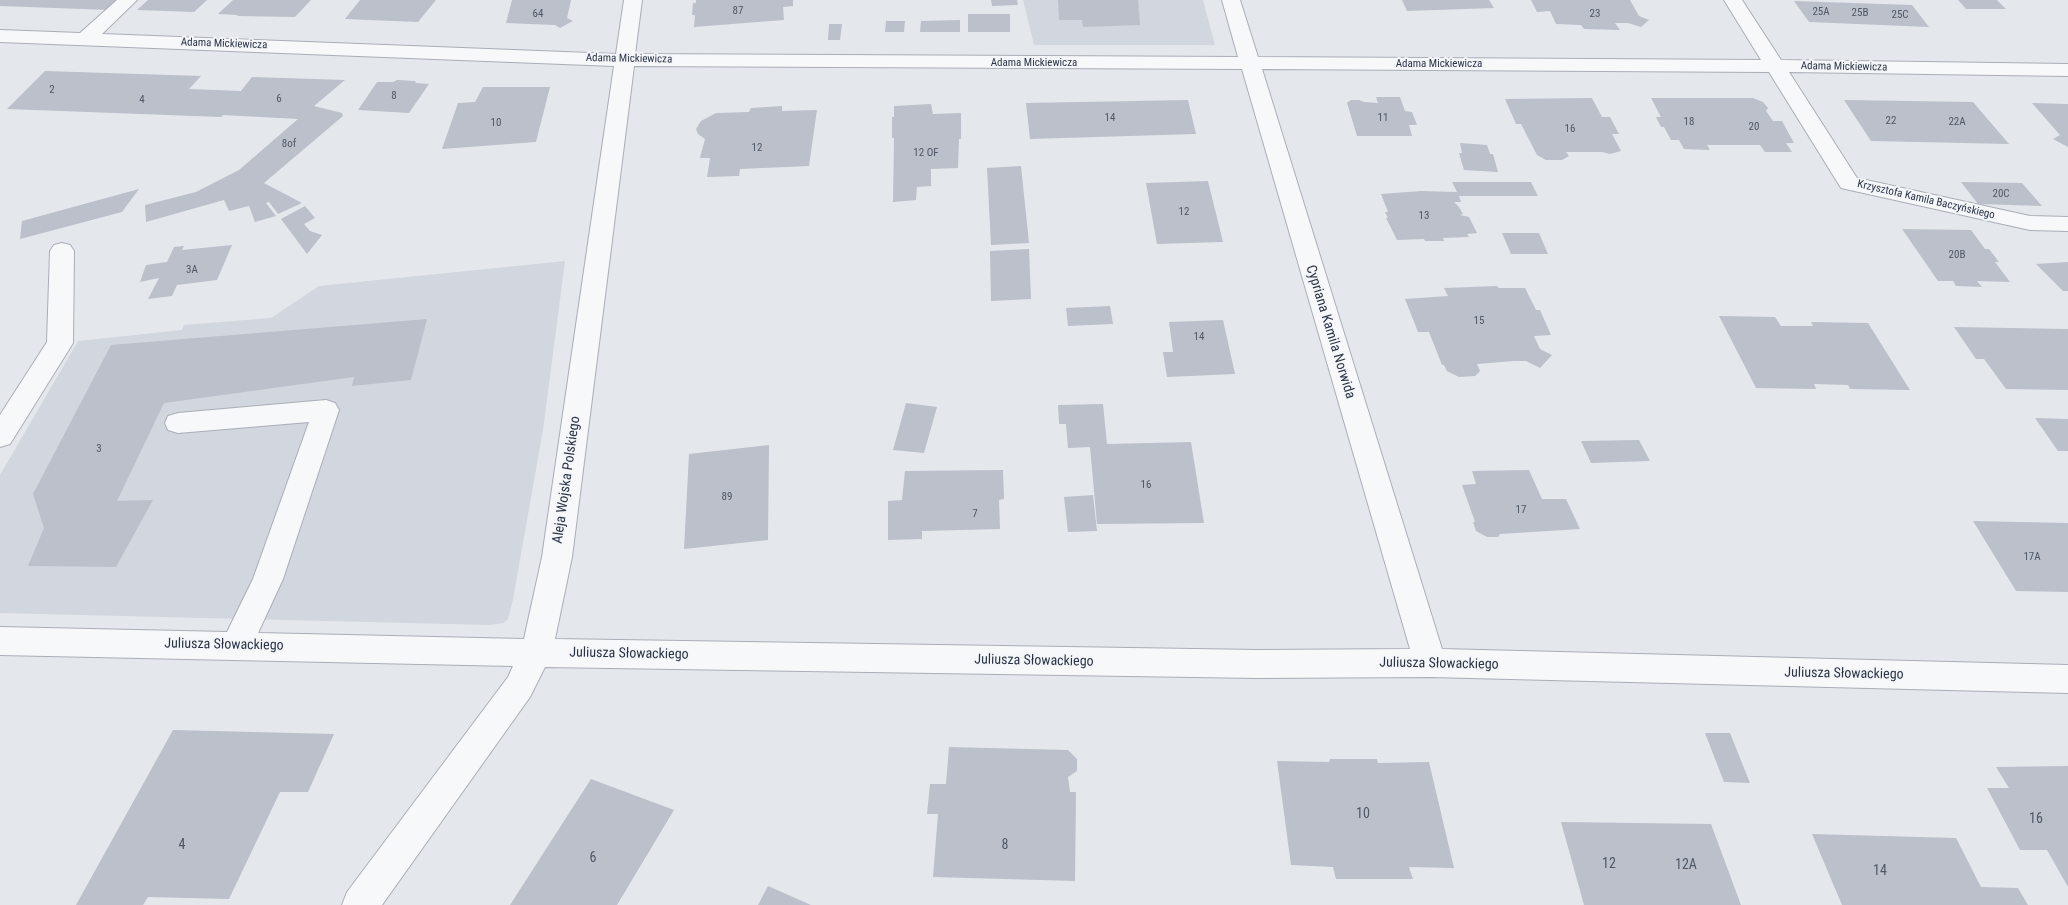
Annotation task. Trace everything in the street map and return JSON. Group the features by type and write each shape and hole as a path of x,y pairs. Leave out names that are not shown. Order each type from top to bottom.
{"street":[{"path":"85,39 128,0"},
{"name":"Aleja Wojska Polskiego","path":"360,905 519,688 536,653 557,557 633,0"},
{"name":"Cypriana Kamila Norwida","path":"1230,0 1430,663"},
{"name":"Krzysztofa Kamila Baczyńskiego","path":"1733,0 1849,183 2030,224 2068,224"},
{"name":"Adama Mickiewicza","path":"0,36 625,60 1774,66 2068,70"},
{"path":"0,437 60,343 62,250"},
{"path":"178,423 326,410 268,579 237,645"},
{"name":"Juliusza Słowackiego","path":"0,641 536,653 1258,664 1430,663 2068,679"}],"shaded area":[{"path":"1023,0 1203,0 1215,45 1034,45"},
{"path":"565,261 543,430 513,599 508,619 503,623 490,625 0,613 0,475 78,341 182,330 184,325 271,318 319,286"}],"building":[{"path":"0,0 121,0 110,10 0,6"},
{"path":"148,0 207,0 194,12 137,10"},
{"path":"233,0 311,0 295,17 218,14"},
{"path":"360,0 436,0 418,22 345,19"},
{"path":"512,0 571,0 567,18 573,21 560,28 555,25 506,23"},
{"path":"696,0 793,0 793,6 783,7 784,20 694,27 695,15 692,15 693,3 696,3"},
{"path":"991,0 1017,0 1018,5 992,6"},
{"path":"1058,0 1138,0 1140,25 1083,27 1082,20 1059,20"},
{"path":"1402,0 1489,0 1494,8 1407,11"},
{"path":"1531,0 1630,0 1639,16 1649,20 1641,27 1628,23 1615,23 1620,30 1584,29 1581,25 1556,24 1550,11 1537,12"},
{"path":"1958,0 1997,0 2006,9 1966,9"},
{"path":"1794,1 1912,5 1929,27 1809,22"},
{"path":"968,14 1010,14 1010,32 968,32"},
{"path":"960,20 960,32 920,32 921,21"},
{"path":"886,21 905,21 904,32 885,32"},
{"path":"829,24 842,24 840,40 828,40"},
{"path":"45,71 201,76 189,89 241,91 252,77 345,80 314,106 342,113 343,116 264,183 302,203 278,214 269,202 266,203 276,216 255,222 249,206 229,211 224,200 146,222 145,205 196,192 239,170 298,119 7,109"},
{"path":"397,80 429,84 409,113 358,110 377,82 393,82"},
{"path":"483,87 550,87 536,142 442,149 458,103 475,102"},
{"path":"1376,97 1400,97 1405,111 1412,112 1417,125 1409,125 1412,136 1357,136 1347,103 1351,100 1359,100 1378,103"},
{"path":"1592,98 1602,117 1610,117 1619,134 1612,134 1621,151 1610,154 1602,152 1566,152 1569,156 1562,160 1546,160 1537,155 1521,124 1516,124 1505,99"},
{"path":"1651,98 1753,98 1763,102 1768,108 1766,111 1773,121 1782,121 1794,143 1786,143 1792,152 1765,152 1760,145 1707,145 1710,150 1684,149 1679,140 1671,140 1664,127 1661,127 1656,117 1661,117"},
{"path":"1188,100 1196,134 1030,139 1026,103"},
{"path":"1844,100 1973,102 2009,144 1871,141"},
{"path":"2032,103 2068,104 2068,147 2053,139 2060,135"},
{"path":"931,104 933,114 961,113 958,168 931,169 931,186 917,187 916,200 893,202 894,138 892,138 892,117 894,117 894,106"},
{"path":"782,106 782,111 817,110 809,166 740,169 739,176 707,177 710,158 700,158 705,139 698,134 696,129 701,121 716,113 749,112 751,108"},
{"path":"1460,143 1487,145 1490,154 1493,154 1498,172 1464,170 1459,153 1462,153"},
{"path":"1021,166 1029,243 991,245 987,168"},
{"path":"1208,181 1223,242 1157,244 1146,183"},
{"path":"1452,182 1531,182 1538,196 1459,196 1461,202 1454,202 1463,214 1460,215 1469,217 1477,233 1467,234 1469,237 1443,238 1444,241 1425,241 1424,239 1397,240 1386,218 1388,218 1385,212 1388,212 1381,194 1421,191 1457,192"},
{"path":"1961,182 2022,183 2042,206 1978,204"},
{"path":"139,189 122,212 20,239 22,221"},
{"path":"305,206 315,218 304,224 310,231 322,235 307,254 281,219"},
{"path":"1902,229 1971,230 1985,249 1989,249 1999,262 1995,262 2010,282 1977,281 1982,287 1956,286 1953,281 1938,281"},
{"path":"1502,233 1539,233 1548,254 1511,254"},
{"path":"232,245 217,280 177,285 172,296 148,299 159,278 140,282 146,265 167,262 174,247 184,246 182,250"},
{"path":"1029,249 1031,299 991,301 990,251"},
{"path":"2068,262 2068,291 2063,291 2036,264"},
{"path":"1497,286 1499,288 1525,288 1536,310 1540,310 1551,335 1534,336 1540,349 1552,355 1540,368 1526,361 1514,361 1477,364 1480,371 1475,376 1459,377 1447,371 1444,365 1442,365 1429,332 1418,332 1405,299 1448,296 1444,288"},
{"path":"1110,306 1113,324 1068,326 1066,308"},
{"path":"1719,316 1775,317 1781,326 1813,326 1811,322 1868,323 1910,390 1850,389 1848,385 1814,384 1816,389 1756,388"},
{"path":"427,319 411,380 352,386 354,377 164,403 117,501 153,500 116,567 28,566 44,528 33,494 111,345"},
{"path":"1223,320 1235,374 1167,377 1163,352 1173,352 1169,322"},
{"path":"1954,327 2068,329 2068,390 2006,389 1984,359 1976,359"},
{"path":"906,403 937,407 924,453 893,450"},
{"path":"1103,404 1107,444 1191,442 1204,523 1097,524 1090,447 1068,448 1066,424 1059,424 1058,405"},
{"path":"2035,418 2068,419 2068,451 2058,451"},
{"path":"1639,440 1650,461 1591,463 1581,441"},
{"path":"769,445 768,540 684,549 689,454"},
{"path":"1003,470 1004,499 999,500 1000,529 922,531 922,539 888,540 888,501 902,500 905,471"},
{"path":"1529,470 1542,499 1566,499 1580,529 1500,534 1498,537 1487,537 1476,531 1473,522 1475,522 1462,485 1476,484 1472,471"},
{"path":"1093,495 1097,531 1068,532 1064,497"},
{"path":"1973,521 2068,523 2068,592 2016,591"},
{"path":"173,730 334,734 308,792 280,792 229,899 148,897 143,905 76,905"},
{"path":"1705,733 1730,733 1750,783 1724,782"},
{"path":"949,747 1068,750 1077,759 1077,771 1068,777 1070,792 1076,792 1075,881 933,877 938,814 927,814 930,784 946,784"},
{"path":"1330,759 1377,759 1378,763 1429,762 1454,868 1409,867 1413,879 1336,879 1333,867 1291,865 1277,761 1329,762"},
{"path":"2068,766 2068,887 2047,850 2020,850 1987,788 2009,788 1996,767"},
{"path":"591,779 674,810 617,905 510,905"},
{"path":"1561,822 1711,824 1741,905 1584,905"},
{"path":"1812,834 1956,838 1981,887 2018,888 2028,905 1842,905"},
{"path":"768,886 811,905 758,905"}]}
